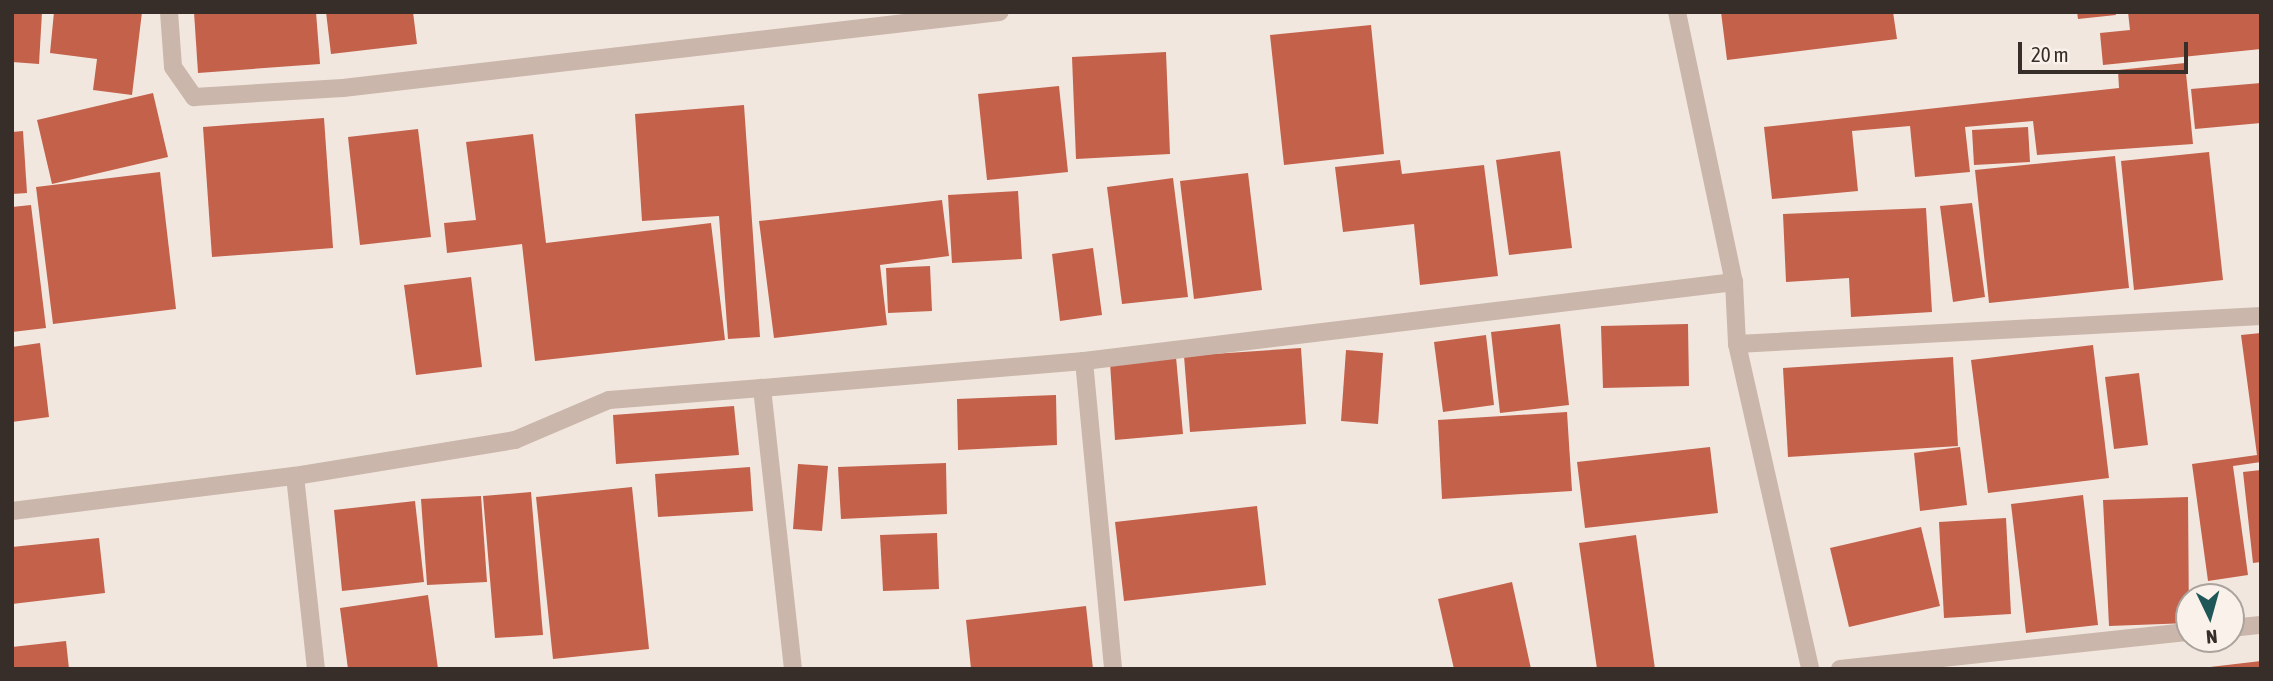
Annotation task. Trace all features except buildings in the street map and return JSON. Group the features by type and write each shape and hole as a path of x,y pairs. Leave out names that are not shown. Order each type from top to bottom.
{"street":[{"path":"169,12 173,67 194,97 342,88 999,12"},
{"path":"1676,12 1734,282 1737,344 1810,669"},
{"path":"12,512 295,476 514,440 608,400 1084,361 1734,282"},
{"path":"1737,344 2261,316"},
{"path":"1084,361 1113,669"},
{"path":"762,388 793,669"},
{"path":"295,476 316,669"},
{"path":"1840,669 2175,633"}]}
